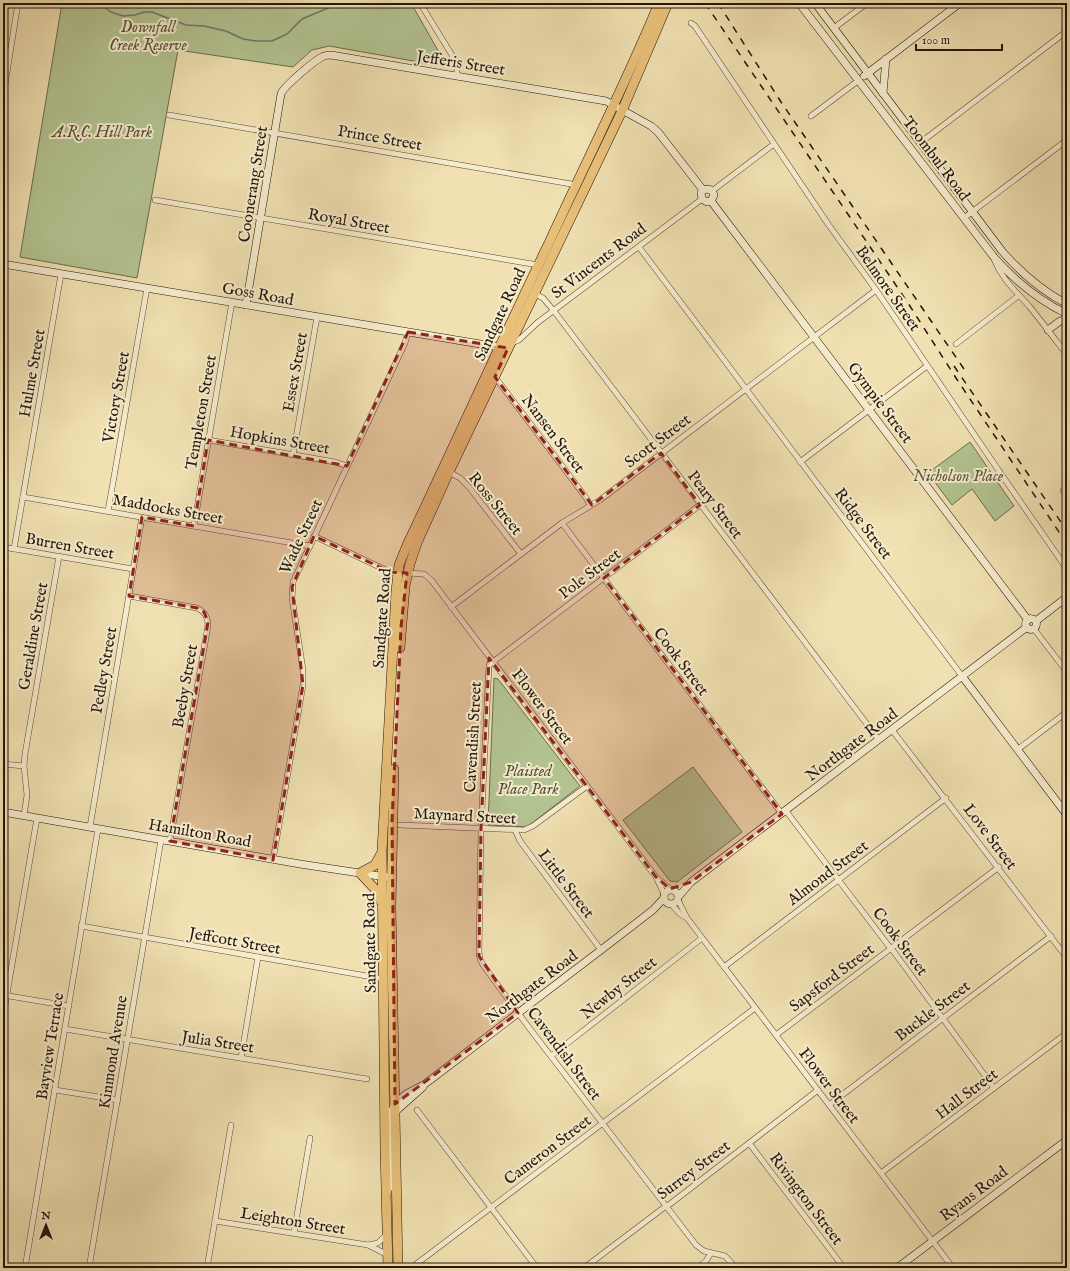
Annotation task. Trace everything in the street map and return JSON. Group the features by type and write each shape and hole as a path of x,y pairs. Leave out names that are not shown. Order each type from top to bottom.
{"highway":[{"name":"Sandgate Road","path":"530,292 538,265 635,62 659,3"},
{"name":"Sandgate Road","path":"398,1268 391,907 382,851 398,573 404,550 506,346 530,292 586,188 622,111 668,3"},
{"name":"Sandgate Road","path":"388,1268 383,906 387,877 393,787 403,600 407,573 417,543 449,472 495,377 506,346"},
{"path":"382,851 375,865 360,873 374,888 383,906"}],"street":[{"path":"3,97 18,3"},
{"path":"420,3 455,60 457,75"},
{"name":"Toombul Road","path":"799,3 993,256 1032,294 1067,314"},
{"name":"Toombul Road","path":"815,3 1002,252 1045,291 1067,304"},
{"path":"834,28 867,3"},
{"path":"811,116 960,3"},
{"name":"Belmore Street","path":"691,23 695,26 774,144 1067,569"},
{"path":"920,143 1067,31"},
{"name":"Jefferis Street","path":"300,75 321,57 329,55 604,100 622,111"},
{"path":"883,93 886,59"},
{"name":"Coonerang Street","path":"246,305 282,91 300,75"},
{"path":"622,111 651,126 658,132 703,190"},
{"name":"Prince Street","path":"169,115 576,184 586,188"},
{"path":"964,218 1067,140"},
{"path":"712,191 774,144"},
{"path":"703,190 707,189 712,191"},
{"path":"703,190 701,193 702,199 707,202 711,201 714,197 712,191"},
{"name":"St Vincents Road","path":"506,346 519,340 554,311 702,199"},
{"name":"Royal Street","path":"155,200 538,265"},
{"name":"Gympie Street","path":"711,201 1067,672"},
{"name":"Ridge Street","path":"639,247 1067,815"},
{"path":"993,256 1000,272 1067,355"},
{"name":"Goss Road","path":"3,264 408,332 506,346"},
{"name":"Hulme Street","path":"14,548 61,274"},
{"name":"Victory Street","path":"108,511 146,288"},
{"name":"Scott Street","path":"451,607 562,523 590,506 876,290"},
{"name":"Peary Street","path":"530,292 544,299 554,311 879,740"},
{"path":"956,344 1018,296"},
{"name":"Templeton Street","path":"194,526 232,302"},
{"name":"Essex Street","path":"293,455 317,317"},
{"path":"1048,330 1060,321 1067,319"},
{"name":"Wade Street","path":"272,860 303,686 303,670 292,598 292,587 295,576 405,343 408,332"},
{"path":"800,462 927,366"},
{"name":"Nansen Street","path":"495,377 587,499 590,506"},
{"name":"Hopkins Street","path":"208,440 335,462 347,466"},
{"name":"Ross Street","path":"449,472 460,478 469,487 521,554"},
{"name":"Maddocks Street","path":"23,497 310,546"},
{"name":"Pole Street","path":"493,662 700,505"},
{"name":"Pedley Street","path":"90,827 142,517"},
{"name":"Cook Street","path":"562,523 784,812 891,948 994,1088"},
{"path":"314,536 390,572 398,573"},
{"name":"Burren Street","path":"3,547 133,569"},
{"name":"Geraldine Street","path":"24,816 27,790 24,766 59,556"},
{"name":"Flower Street","path":"398,573 421,573 426,576 451,607 953,1268"},
{"name":"Beeby Street","path":"128,596 197,608 204,612 207,619 208,626 170,841"},
{"name":"Northgate Road","path":"396,1108 406,1094 425,1084 1067,597"},
{"name":"Cavendish Street","path":"493,662 489,668 481,829 480,959 518,1013 699,1249 725,1256 736,1268"},
{"path":"1017,750 1067,712"},
{"name":"Love Street","path":"892,730 999,867 1067,958"},
{"path":"3,764 24,766"},
{"name":"Maynard Street","path":"400,825 524,830 531,827 587,786"},
{"name":"Almond Street","path":"724,967 946,798"},
{"name":"Hamilton Road","path":"3,812 272,860 387,877"},
{"path":"3,1017 5,995 37,818"},
{"name":"Bayview Terrace","path":"25,1268 98,829"},
{"name":"Little Street","path":"515,830 520,841 601,950"},
{"name":"Kinmond Avenue","path":"89,1268 161,840"},
{"name":"Sapsford Street","path":"776,1035 999,867"},
{"name":"Flower Street","path":"671,897 680,914 687,918"},
{"name":"Jeffcott Street","path":"81,926 385,979"},
{"name":"Buckle Street","path":"829,1105 1050,936"},
{"name":"Newby Street","path":"551,1056 702,938"},
{"path":"241,1058 258,957"},
{"path":"5,995 69,1006"},
{"name":"Cameron Street","path":"411,1268 755,1008"},
{"name":"Julia Street","path":"65,1030 367,1079"},
{"name":"Hall Street","path":"881,1173 1067,1033"},
{"path":"55,1090 118,1100"},
{"name":"Surrey Street","path":"584,1268 818,1090"},
{"path":"387,1195 391,1182 390,1116 396,1108"},
{"path":"417,1110 537,1268"},
{"path":"207,1268 231,1125"},
{"path":"294,1233 310,1138"},
{"name":"Ryans Road","path":"897,1268 1067,1140"},
{"name":"Rivington Street","path":"749,1143 844,1268"},
{"name":"Leighton Street","path":"215,1221 368,1245 388,1255"},
{"path":"368,1245 378,1242 387,1234"},
{"path":"697,1268 706,1261 711,1253"}],"highlighted area":[{"path":"408,332 508,348 495,377 592,505 661,453 700,505 604,578 782,814 691,882 670,889 656,877 489,658 481,829 479,956 518,1013 395,1104 392,822 401,627 407,573 390,572 314,536 292,587 303,685 273,860 170,841 208,622 204,612 197,608 129,596 142,517 194,526 208,440 347,466"}],"green space":[{"path":"62,3 411,3 444,61 442,64 436,65 329,46 312,50 293,67 178,50 137,278 20,257"},
{"name":"Nicholson Place","path":"970,442 1014,506 995,521 972,489 952,505 928,473"},
{"name":"Plaisted Place Park","path":"494,678 498,679 580,786 527,827 488,825"},
{"path":"693,767 742,832 677,882 670,881 623,820"}],"waterway":[{"path":"99,3 111,12 123,16 152,12 186,25 204,26 226,31 243,39 256,41 272,41 287,34 302,19 340,3"}],"railway":[{"path":"705,3 908,303 956,378 1067,544"},
{"path":"718,3 781,102 964,369"},
{"path":"954,366 1067,531"},
{"path":"1060,1268 1067,1263"}],"park label":[{"name":"Downfall Creek Reserve","path":"148,35"},
{"name":"A.R.C. Hill Park","path":"102,131"}]}
